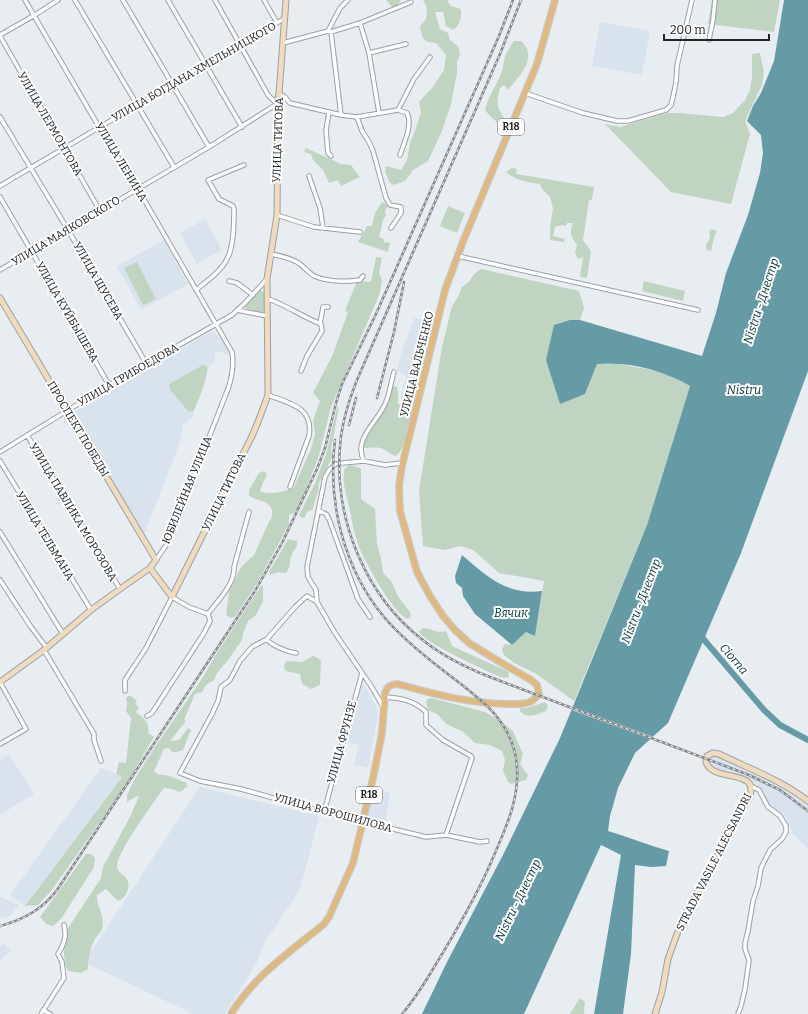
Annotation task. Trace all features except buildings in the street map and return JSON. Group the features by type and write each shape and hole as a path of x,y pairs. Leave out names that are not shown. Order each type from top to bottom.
{"main road":[{"name":"УЛИЦА ВАЛЬЧЕНКО","path":"384,697 387,687 394,684 485,704 515,704 530,702 539,694 537,685 531,680 476,647 455,630 443,616 430,596 418,572 400,511 399,485 402,463 444,297 458,256 541,54 555,0"},
{"name":"R18","path":"231,1014 244,996 267,972 324,924 329,917 352,863 363,821 382,734 384,697"}],"street":[{"name":"УЛИЦА ЛЕНИНА","path":"25,0 99,127 138,189 216,324"},
{"path":"0,36 58,0"},
{"path":"75,0 174,167"},
{"path":"123,0 171,85 209,147"},
{"path":"168,0 242,127"},
{"path":"215,0 268,95 277,104"},
{"path":"264,0 277,23"},
{"name":"УЛИЦА ТИТОВА","path":"125,691 125,680 146,648 172,597 252,436 268,395 267,279 277,215 277,104 286,0"},
{"path":"341,115 329,31 340,8 348,0"},
{"path":"525,93 583,113 617,121 628,121 666,110 672,105 674,97 677,66 692,0"},
{"path":"709,40 714,20 715,0"},
{"path":"283,43 360,22 411,2"},
{"name":"УЛИЦА БОГДАНА ХМЕЛЬНИЦКОГО","path":"0,186 171,85 238,43 284,19"},
{"path":"360,22 369,52 379,113"},
{"name":"УЛИЦА ЛЕРМОНТОВА","path":"0,36 100,210"},
{"path":"369,52 406,44"},
{"path":"398,110 414,79 430,57"},
{"path":"279,94 284,96 290,103 341,115 357,117 398,110 407,113 409,118 408,129 400,156"},
{"name":"УЛИЦА МАЯКОВСКОГО","path":"0,270 209,147 277,104"},
{"path":"329,112 326,130 328,152 331,156"},
{"name":"УЛИЦА ЩУСЕВА","path":"0,117 146,363"},
{"path":"357,117 362,131 373,151 386,198 390,204 401,207 401,213 391,228"},
{"path":"196,290 216,272 229,257 233,234 233,206 218,199 208,180 244,165"},
{"path":"309,176 320,208 323,227"},
{"name":"УЛИЦА КУЙБЫШЕВА","path":"0,197 109,386"},
{"path":"277,215 314,227 360,232"},
{"path":"271,254 294,260 312,275 324,280 351,281 360,280 363,276"},
{"path":"458,256 698,310"},
{"path":"216,324 237,310 267,279"},
{"path":"229,281 237,283 252,295"},
{"name":"ПРОСПЕКТ ПОБЕДЫ","path":"0,298 156,560"},
{"path":"268,298 282,303 320,324"},
{"path":"301,371 309,352 322,330 320,324 323,307 328,307"},
{"path":"237,310 267,316"},
{"name":"УЛИЦА ГРИБОЕДОВА","path":"0,452 146,363 216,324"},
{"name":"ЮБИЛЕЙНАЯ УЛИЦА","path":"0,682 63,634 91,610 150,568 167,544 230,382 233,359 232,352 216,324"},
{"path":"364,461 360,454 366,432 386,403 394,372"},
{"path":"268,395 298,407 306,415 309,422 309,436 290,487"},
{"name":"УЛИЦА ПАВЛИКА МОРОЗОВА","path":"27,435 120,588"},
{"name":"УЛИЦА ТЕЛЬМАНА","path":"0,461 91,610"},
{"path":"342,463 364,461 385,465 402,463"},
{"path":"336,464 329,470 325,477 307,567 308,577 316,590 317,602 384,709"},
{"path":"208,614 231,581 249,512"},
{"path":"319,512 326,514 329,519 358,599 370,617"},
{"path":"0,532 63,634"},
{"path":"150,568 172,597 189,607 208,614"},
{"path":"0,580 45,648 94,734 94,740 101,761"},
{"path":"296,653 286,651 270,643 268,639 296,606 307,596 317,602"},
{"path":"147,716 152,712 204,633 210,621 208,614"},
{"name":"УЛИЦА ВОРОШИЛОВА","path":"268,639 252,647 240,661 230,680 221,688 218,702 180,773 200,781 242,789 324,812 426,837 446,835 480,842 488,841"},
{"name":"УЛИЦА ФРУНЗЕ","path":"324,812 362,673"},
{"path":"0,682 26,729 0,744"},
{"path":"384,697 400,698 422,707 426,712 426,725 443,740 472,758 446,835"},
{"name":"STRADA VASILE ALECSANDRI","path":"655,1014 662,992 668,959 681,923 752,790 751,786 745,780 711,770 707,767 706,762 708,756 713,753 719,754 776,780 797,792 808,801"},
{"path":"738,1014 742,1006 749,960 745,949 745,943 761,868 770,850 782,839 786,832 786,826 780,816 768,807 759,790 751,786"},
{"path":"50,1014 42,1012 64,978 62,962 58,954 65,941 66,934 64,925"}],"shaded area":[{"path":"600,22 650,31 642,75 592,66"},
{"path":"205,219 222,250 197,264 180,233"},
{"path":"164,240 188,284 141,310 117,266"},
{"path":"414,318 430,321 413,402 400,399 406,376 397,370"},
{"path":"212,331 224,342 229,350 229,355 216,351 214,363 211,363 192,418 183,425 182,435 172,464 145,532 141,533 92,447 71,414"},
{"path":"359,684 364,684 377,708 378,716 368,768 354,765 359,745 345,742"},
{"path":"9,754 34,794 0,815 0,760"},
{"path":"717,756 759,774 782,787 808,805 808,849 793,834 785,816 767,804 764,792 755,783 737,775 712,767 708,763 709,757"},
{"path":"101,768 122,776 25,906 10,895"},
{"path":"200,787 319,816 300,890 263,945 257,962 225,1014 193,1014 84,962"},
{"path":"372,789 390,792 386,820 366,816"},
{"path":"0,897 19,905 9,917 0,918"},
{"path":"3,943 11,950 0,961 0,946"}],"green space":[{"path":"386,0 401,0 397,6 392,7"},
{"path":"423,0 447,0 451,6 461,9 460,21 458,26 453,30 446,26 443,12 435,12 440,29 448,33 450,40 458,46 460,54 457,61 457,73 451,104 442,131 428,161 413,170 405,181 394,185 389,182 385,171 386,166 401,170 407,160 410,143 421,112 419,102 432,88 444,70 446,55 436,43 426,41 422,34 420,26 426,19 427,8"},
{"path":"712,0 780,0 774,32 708,24"},
{"path":"514,41 521,41 526,47 528,60 522,73 508,90 504,85 500,88 498,108 504,118 501,125 485,110 502,72 505,56"},
{"path":"760,53 764,72 762,85 745,121 750,134 731,204 671,192 605,124 620,127 667,113 723,117 733,113 745,100 750,90 752,77 752,54"},
{"path":"306,148 341,164 351,165 360,177 341,186 338,180 329,183 323,170 313,160 311,154 304,152"},
{"path":"512,168 517,169 516,174 594,187 592,200 589,200 583,240 591,251 587,278 580,277 583,257 578,259 575,253 577,245 571,232 573,223 567,223 566,226 562,225 555,227 553,236 565,239 564,242 550,240 553,208 550,197 542,189 540,184 518,179 506,172"},
{"path":"382,202 388,205 385,211 386,215 383,220 379,237 384,239 384,242 390,243 388,252 358,242 367,226 372,226 375,213"},
{"path":"448,206 465,213 457,233 440,226"},
{"path":"711,229 717,231 711,251 707,250 706,245 710,237 709,232"},
{"path":"376,257 382,258 379,273 382,280 380,293 331,407 319,455 307,487 298,508 294,513 289,515 289,524 259,580 235,617 231,618 226,615 229,591 241,567 254,555 272,516 270,506 267,503 249,496 249,490 259,473 264,471 267,474 260,491 272,493 293,489 311,449 315,434 313,421 320,401 313,393 333,354 348,312 345,311 357,281 371,282"},
{"path":"137,262 156,299 143,305 124,268"},
{"path":"481,269 579,291 584,308 580,320 570,320 585,394 597,364 613,363 663,372 690,386 647,525 574,701 535,673 514,663 504,655 502,649 505,644 512,645 526,632 535,635 544,581 499,573 473,550 461,546 445,550 423,546 419,491 442,347 452,306 462,287"},
{"path":"644,281 685,291 683,301 642,291"},
{"path":"260,290 265,293 264,312 259,313 245,308 250,299"},
{"path":"203,365 207,366 205,381 195,408 193,411 189,412 171,391 169,386 171,383"},
{"path":"390,386 397,387 398,404 409,406 411,408 409,427 405,441 400,452 396,456 383,449 365,448 362,445 366,432 386,403"},
{"path":"339,407 331,449 332,458 319,483 313,509 307,512 305,517 302,518 299,515 315,483 326,454 337,408"},
{"path":"349,465 361,469 361,499 375,509 377,544 383,573 391,581 399,598 410,612 411,616 408,619 395,608 387,597 372,573 358,544 344,487 344,470"},
{"path":"288,539 297,541 297,543 291,556 288,571 286,573 278,572 270,575 269,572"},
{"path":"263,585 263,601 256,615 248,621 242,640 217,673 214,680 206,685 202,692 195,694 184,720 186,721 170,741 179,740 188,728 191,730 183,750 172,752 169,748 164,749 154,771 157,774 170,776 186,783 187,786 179,792 164,788 134,831 122,851 117,866 119,871 128,881 128,891 124,897 118,901 106,889 97,895 103,925 92,946 88,969 81,973 68,971 64,959 63,936 101,878 103,867 131,815 139,796 127,802 127,795 134,780"},
{"path":"423,628 439,632 446,631 452,646 509,672 508,678 492,674 432,643 419,632"},
{"path":"313,656 321,661 320,685 311,689 302,684 300,674 286,671 284,668 287,661 302,662"},
{"path":"130,695 137,701 135,704 139,707 136,712 146,721 148,733 154,737 122,791 51,891 38,905 25,906 122,777 116,774 119,762 126,763 131,718 126,711 126,698"},
{"path":"431,698 485,712 513,731 523,754 520,764 528,775 526,780 511,784 508,782 503,771 505,760 502,751 490,745 475,743 462,731 446,724 437,714 428,710 426,702 427,699"},
{"path":"545,702 548,706 546,711 539,714 529,716 520,711 520,708 527,708"},
{"path":"86,854 91,854 95,858 94,867 61,919 53,926 46,924 40,917"},
{"path":"580,998 585,1002 584,1014 570,1014"}],"water":[{"name":"Nistru","path":"784,0 808,0 808,371 741,553 668,723 635,753 618,788 610,816 608,831 669,851 666,866 651,867 635,865 631,954 623,1014 594,1014 621,855 601,845 524,1014 422,1014 447,962 504,853 560,738 647,525 690,386 668,375 633,365 609,363 597,364 585,394 560,404 546,360 554,325 570,320 580,320 702,356 716,313 726,273 748,215 760,173 763,153 761,135 747,121 753,106 761,93 774,61"},
{"name":"Вячик","path":"462,555 498,583 530,592 542,591 535,636 526,632 512,645 475,614 463,596 462,588 456,583 455,576"}],"pier":[{"path":"570,706 656,738 653,740 569,709"}],"waterway":[{"name":"Ciorna","path":"700,635 764,710 780,725 808,740"}],"railway":[{"path":"0,926 17,921 32,913 45,903 57,890 255,591 282,543 317,469 325,448 342,384 376,314 499,36 513,0"},
{"path":"521,0 500,54 350,399 341,436 339,473 342,501 348,528 370,579 385,602 403,623 424,641 448,657 464,666 490,677 749,775 780,790 808,811"},
{"path":"377,398 394,332 404,282"},
{"path":"349,425 356,398"},
{"path":"335,440 333,463 336,511 349,556 358,578 384,617 398,632 420,652 477,697 496,716 511,739 517,769 517,784 511,813 488,869 450,941 420,990 402,1014"}],"water label":[{"name":"Nistru - Днестр","path":"761,301"},
{"name":"Nistru - Днестр","path":"641,601"},
{"name":"Nistru - Днестр","path":"518,900"}]}
